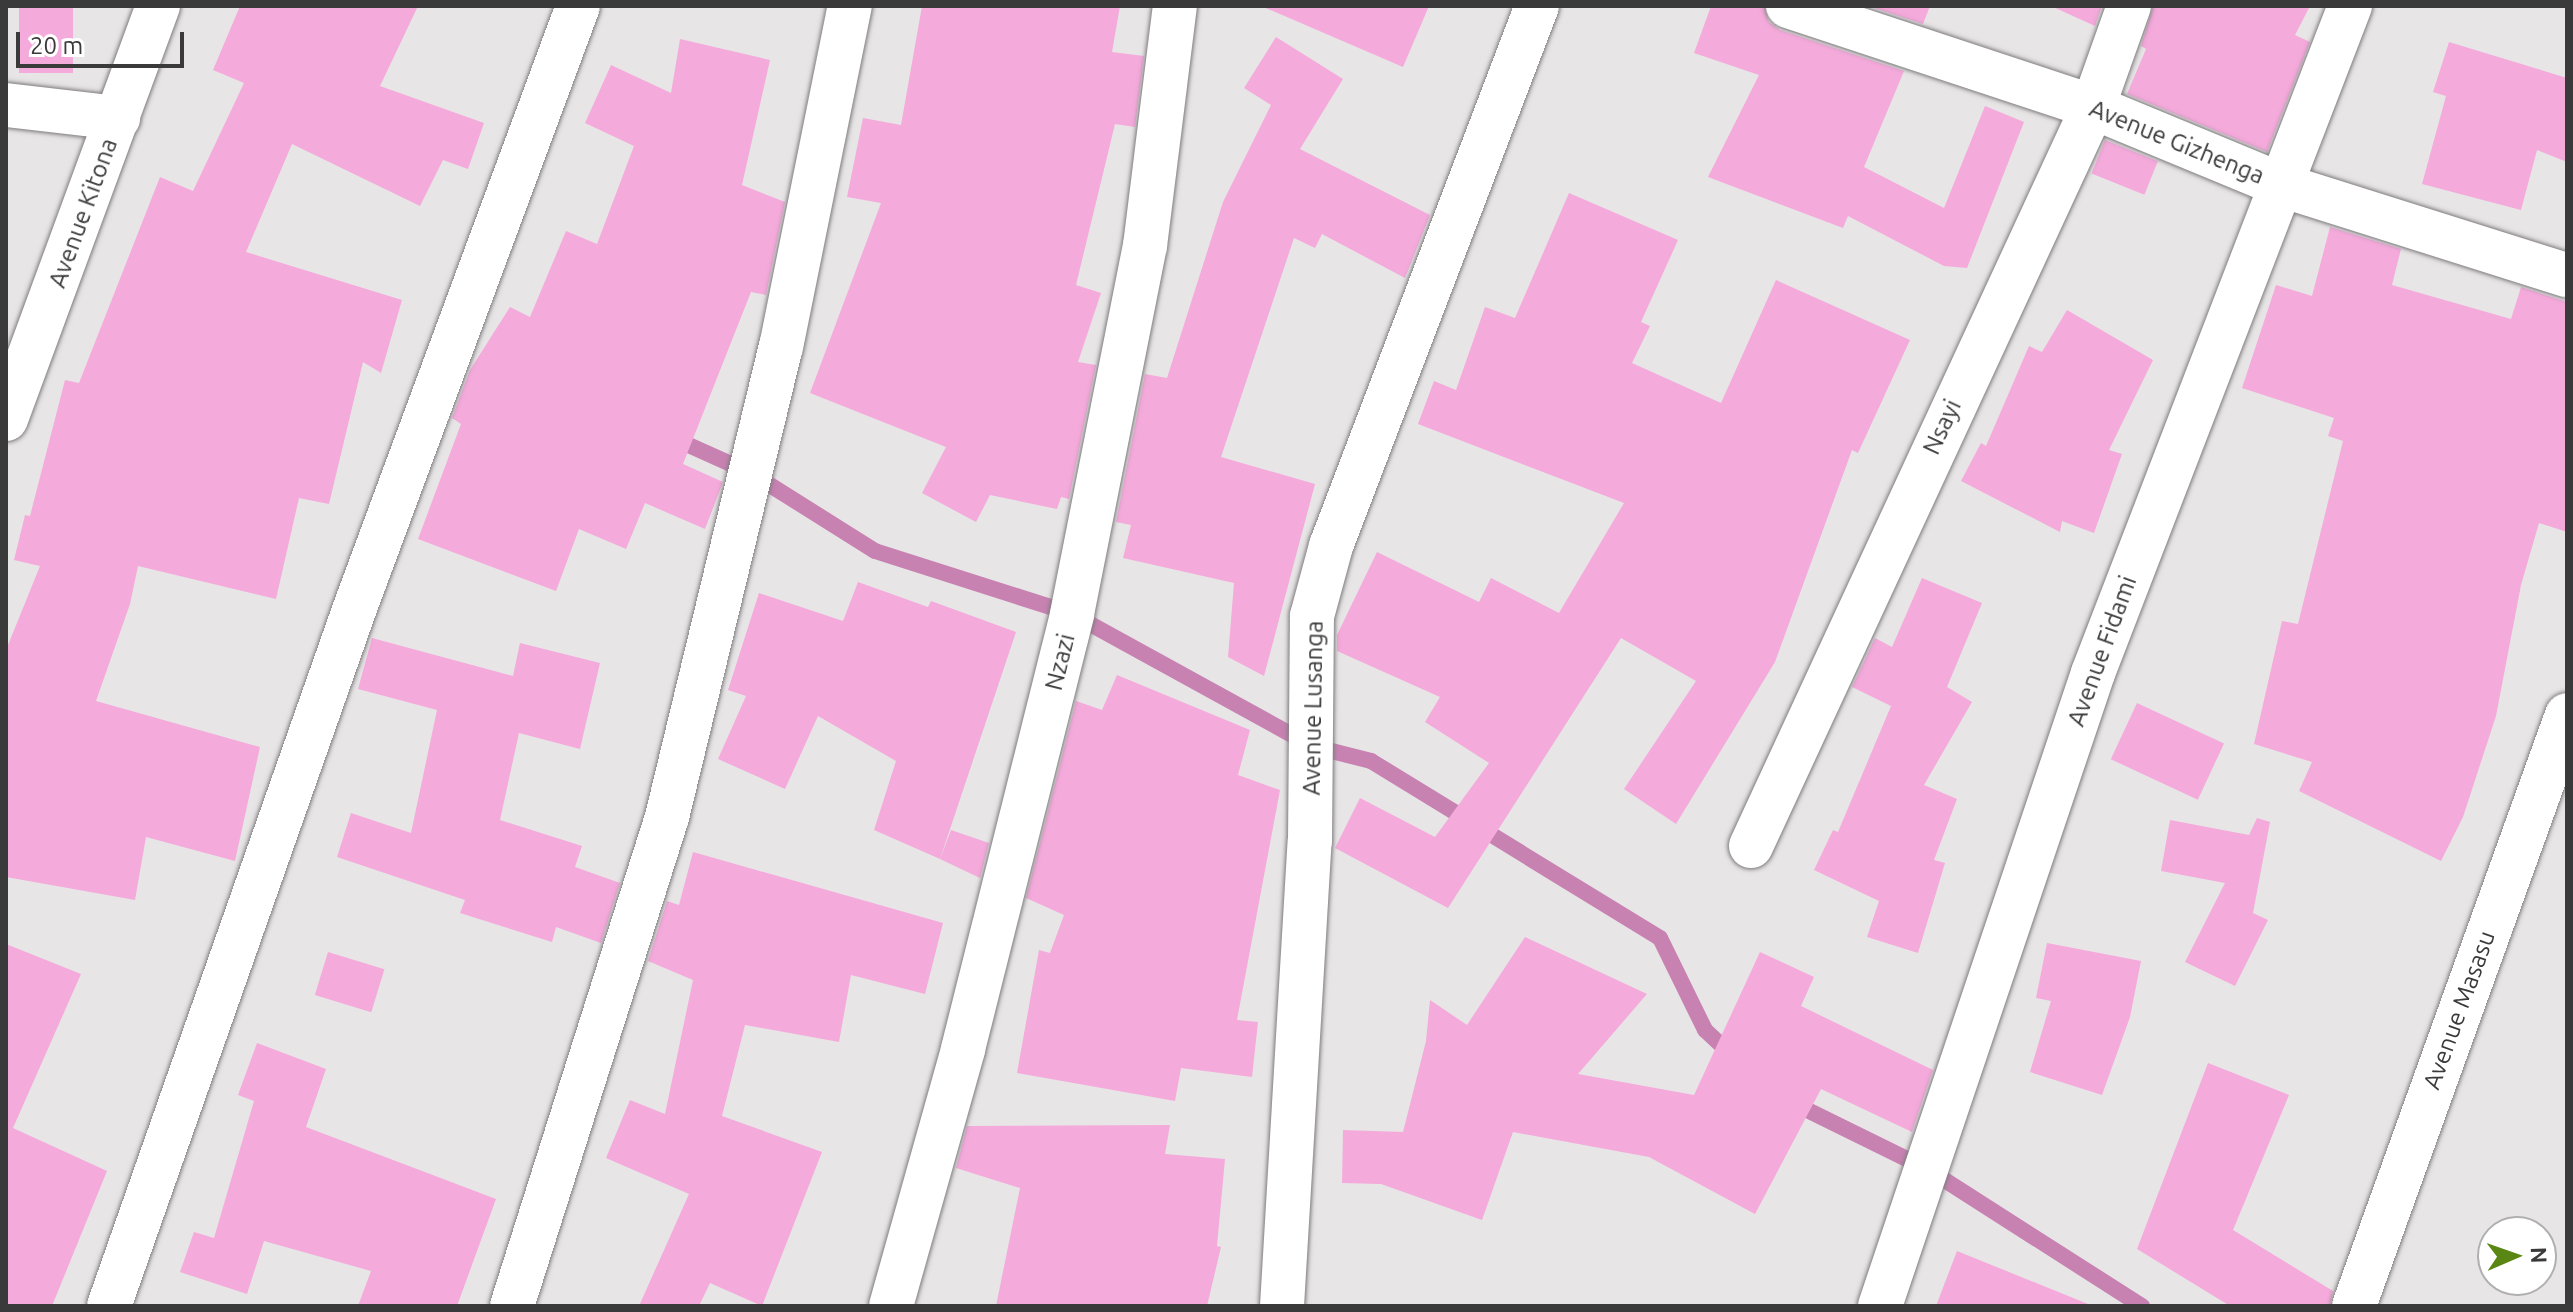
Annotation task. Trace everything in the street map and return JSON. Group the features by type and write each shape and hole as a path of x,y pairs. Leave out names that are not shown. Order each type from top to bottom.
{"street":[{"name":"Avenue Kitona","path":"6,419 158,6"},
{"path":"109,1306 353,613 578,6"},
{"path":"512,1306 667,817 781,347 850,6"},
{"name":"Nzazi","path":"891,1306 963,1049 1072,614 1145,246 1175,6"},
{"name":"Avenue Lusanga","path":"1282,1306 1310,841 1312,616 1331,546 1537,6"},
{"name":"Avenue Gizhenga","path":"1788,6 2093,107 2284,186 2567,275"},
{"name":"Nsayi","path":"1751,846 2093,107 2129,6"},
{"name":"Avenue Fidami","path":"1880,1306 2093,673 2187,419 2284,186 2350,6"},
{"path":"6,105 118,118"},
{"name":"Avenue Masasu","path":"2354,1306 2567,715"}],"building":[{"path":"19,6 73,6 73,73 19,73"},
{"path":"240,6 418,6 380,86 484,123 468,169 443,160 420,206 292,144 246,252 402,300 381,373 363,362 329,504 299,498 276,599 138,566 130,604 96,701 260,747 235,861 146,837 135,900 6,877 6,650 40,566 14,560 25,515 30,516 65,380 79,383 160,177 193,191 244,83 213,70"},
{"path":"922,6 1120,6 1112,52 1144,56 1135,127 1115,124 1076,285 1101,293 1078,362 1096,365 1069,499 1061,497 1057,509 990,495 976,522 922,493 946,447 810,393 881,203 847,197 863,118 901,125"},
{"path":"1261,6 1429,6 1403,67"},
{"path":"1711,6 1764,6 1769,22 1780,30 1904,71 1864,167 1944,208 1985,106 2024,122 1967,268 1944,266 1848,216 1843,228 1708,177 1759,75 1694,53"},
{"path":"1868,6 1930,6 1923,24"},
{"path":"2051,6 2102,6 2095,26"},
{"path":"2153,6 2310,6 2295,35 2310,42 2267,152 2127,94 2146,49 2141,46"},
{"path":"1276,37 1343,79 1300,149 1430,215 1405,278 1322,234 1315,248 1294,238 1221,457 1315,484 1264,676 1228,657 1234,583 1123,558 1131,525 1116,522 1145,374 1167,378 1223,202 1271,105 1244,88"},
{"path":"680,39 770,60 742,185 785,202 766,295 751,292 683,464 723,482 705,529 645,503 626,549 579,529 556,591 418,539 461,424 452,418 470,370 510,307 530,317 566,231 597,244 634,146 585,123 611,65 671,93"},
{"path":"2449,42 2567,78 2567,162 2537,150 2521,210 2422,184 2446,96 2433,92"},
{"path":"2105,140 2158,161 2144,195 2092,173"},
{"path":"1569,193 1678,240 1641,322 1650,326 1632,363 1721,403 1776,280 1910,340 1858,453 1852,450 1775,662 1676,824 1624,789 1696,681 1621,638 1448,908 1335,848 1360,798 1435,837 1489,763 1425,722 1440,697 1337,651 1337,635 1377,552 1479,602 1491,578 1559,613 1624,503 1418,424 1434,381 1456,390 1485,307 1515,318"},
{"path":"2330,227 2401,249 2392,285 2511,319 2521,287 2567,302 2567,532 2539,523 2521,585 2496,716 2463,817 2441,861 2299,791 2312,762 2254,744 2282,621 2298,624 2343,441 2328,436 2334,418 2242,388 2276,285 2312,296"},
{"path":"2067,310 2153,360 2109,450 2122,454 2094,533 2062,521 2060,532 1961,481 1981,443 1986,446 2029,346 2042,352"},
{"path":"1922,578 1982,603 1947,687 1972,702 1924,785 1957,799 1934,860 1945,863 1918,953 1867,937 1879,901 1814,870 1833,830 1838,832 1891,706 1852,687 1875,638 1892,647"},
{"path":"858,582 928,607 931,601 1016,632 940,859 874,830 896,761 818,716 785,789 718,759 746,696 728,690 759,593 843,621"},
{"path":"372,638 513,676 520,643 600,663 580,749 519,733 500,820 582,846 575,867 620,883 601,943 556,927 552,942 460,913 465,900 337,857 351,813 411,833 437,710 358,689"},
{"path":"1117,675 1250,730 1238,775 1280,790 1237,1020 1258,1022 1252,1077 1181,1068 1175,1101 1017,1073 1039,950 1050,953 1064,915 1026,898 1076,701 1102,710"},
{"path":"2137,703 2224,744 2198,800 2111,759"},
{"path":"2257,818 2270,822 2253,913 2268,920 2235,986 2185,962 2225,883 2161,871 2170,820 2249,835"},
{"path":"951,830 989,843 980,878 940,859"},
{"path":"693,852 943,923 925,994 851,975 839,1042 745,1025 722,1116 822,1152 762,1306 710,1283 699,1306 639,1306 689,1194 606,1158 630,1100 665,1114 693,980 648,961 667,901 679,905"},
{"path":"1525,937 1647,994 1578,1074 1694,1095 1760,952 1814,977 1801,1006 1933,1070 1912,1132 1821,1089 1755,1214 1649,1157 1513,1132 1482,1220 1381,1184 1342,1183 1343,1130 1403,1132 1426,1041 1430,1000 1467,1025"},
{"path":"2047,943 2141,961 2130,1017 2102,1095 2030,1072 2051,1001 2036,998"},
{"path":"6,944 81,974 13,1128 107,1171 52,1306 6,1306"},
{"path":"328,952 384,969 371,1012 315,995"},
{"path":"257,1043 326,1069 306,1127 496,1199 457,1306 358,1306 371,1271 264,1241 247,1294 180,1272 194,1232 214,1238 254,1101 238,1095"},
{"path":"2208,1063 2289,1095 2233,1230 2333,1291 2330,1306 2230,1306 2137,1249"},
{"path":"1170,1125 1165,1154 1225,1159 1217,1246 1221,1247 1207,1306 996,1306 1020,1188 956,1168 967,1126"},
{"path":"1957,1251 2088,1304 1936,1306"}],"waterway":[{"path":"673,438 751,473 875,551 1072,614 1312,746 1371,761 1660,938 1705,1030 1733,1056"},
{"path":"1791,1102 1929,1170 2142,1306"}]}
